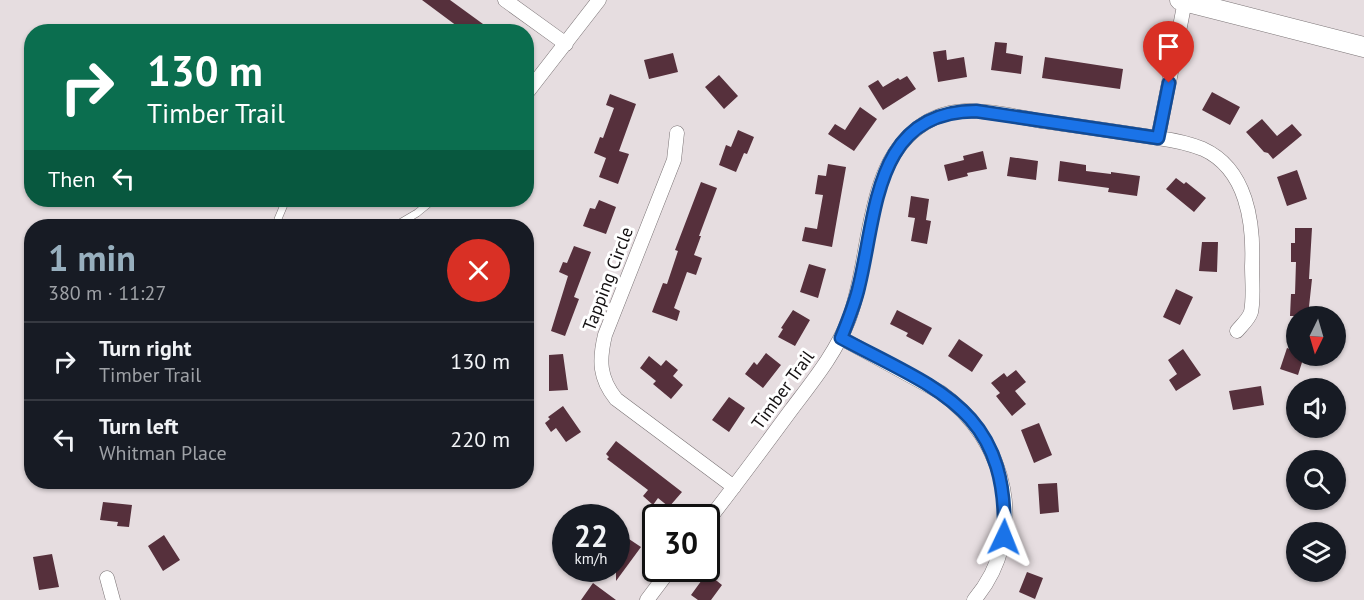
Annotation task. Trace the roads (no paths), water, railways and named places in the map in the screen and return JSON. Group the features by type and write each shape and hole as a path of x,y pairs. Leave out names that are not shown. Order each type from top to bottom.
{"main road":[{"path":"1183,1 1364,47"}],"street":[{"path":"505,0 566,44"},
{"path":"534,84 599,0"},
{"path":"1158,138 1183,1"},
{"name":"Timber Trail","path":"720,505 820,371 841,338 859,287 881,182 889,162 903,140 923,124 943,115 976,111 1184,142 1218,159 1232,174 1241,189 1251,223 1253,242 1251,314 1237,331"},
{"name":"Tapping Circle","path":"677,132 674,160 605,334 600,359 601,371 604,381 616,399 734,487"},
{"path":"841,338 953,401 975,423 995,458 1002,482 1005,508 1004,537 995,568 974,600"},
{"path":"107,578 113,600"},
{"path":"647,600 661,582"}],"lane":[{"path":"407,219 424,207"}]}
